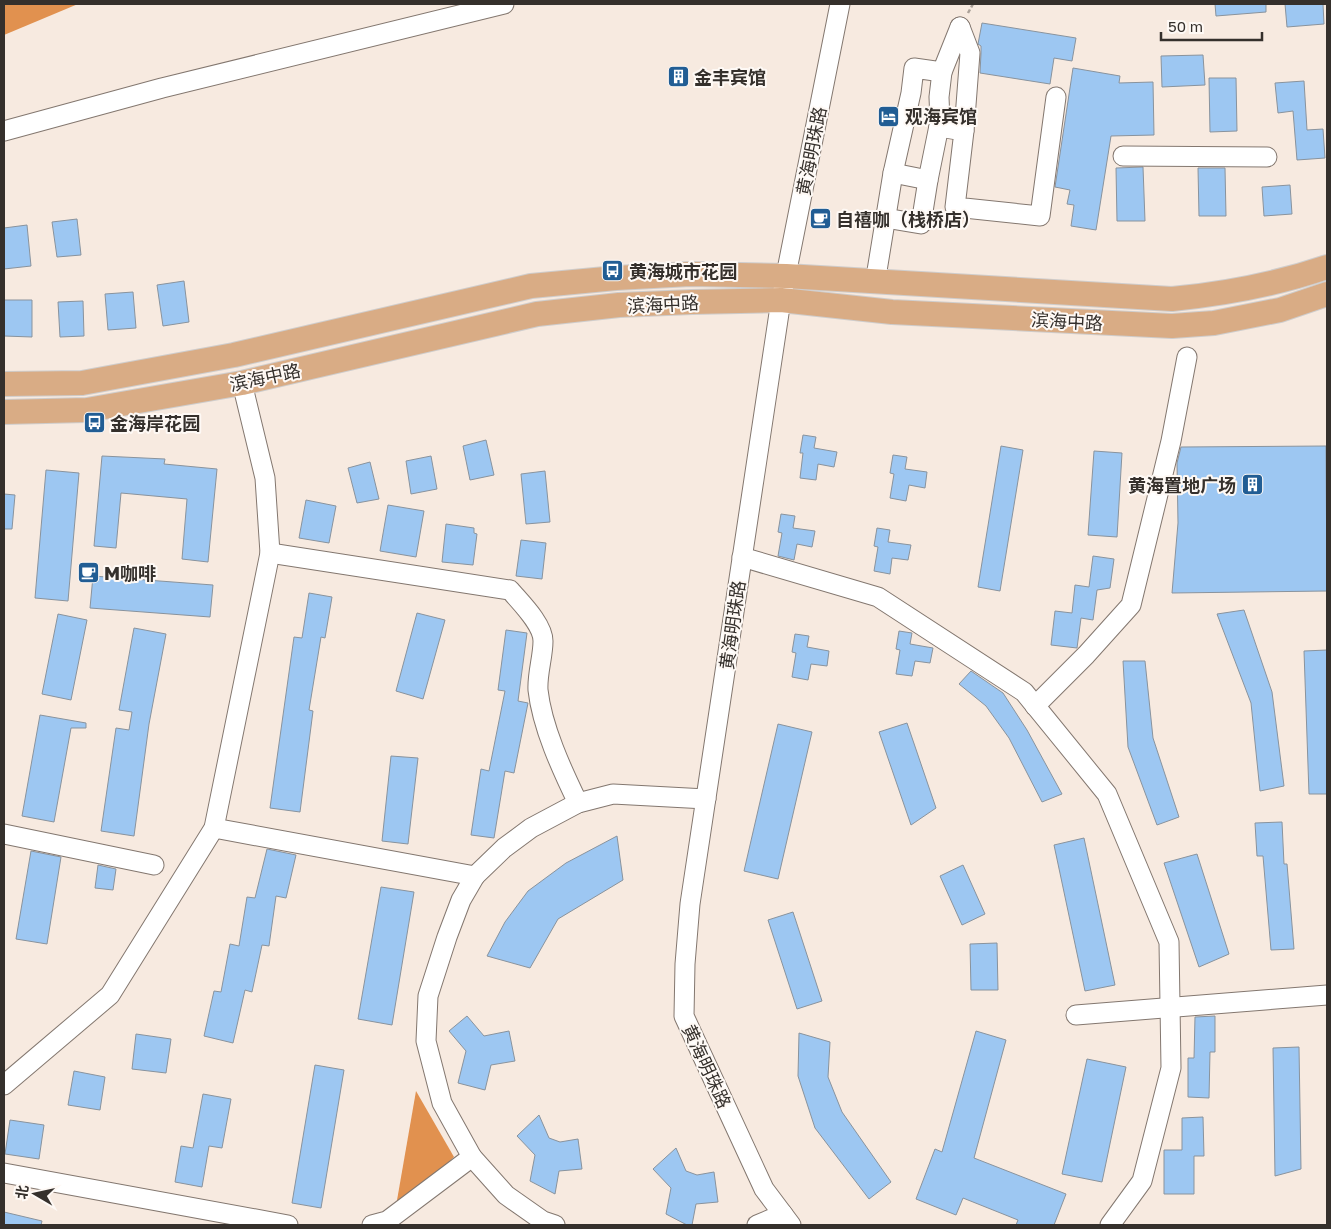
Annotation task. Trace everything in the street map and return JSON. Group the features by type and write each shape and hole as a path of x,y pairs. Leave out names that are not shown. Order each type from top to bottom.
{"main road":[{"name":"滨海中路","path":"4,384 82,382 234,355 531,286 616,278 690,274 786,276 875,283 1172,299 1209,295 1327,267"},
{"name":"滨海中路","path":"4,412 87,410 242,383 537,314 628,305 781,300 892,312 1172,326 1214,323 1270,312 1327,294"}],"street":[{"path":"4,132 162,88 504,4"},
{"name":"黄海明珠路","path":"787,1220 764,1189 684,1016 685,964 706,799 781,300 840,4"},
{"path":"885,218 921,224 939,127 939,97 942,72 960,27 970,53 964,131 955,207 1040,216 1056,97"},
{"path":"875,283 893,173 911,93 914,68 942,72"},
{"path":"939,127 964,131"},
{"path":"1123,156 1267,157"},
{"path":"893,173 928,180"},
{"path":"1035,706 1086,656 1131,605 1171,441 1187,357"},
{"path":"4,1085 110,995 214,828 270,553 265,478 242,383"},
{"path":"270,553 510,590 534,618 543,638 538,690 545,720 561,769 578,802"},
{"path":"742,557 878,597 1024,692 1107,794 1169,942 1171,1068 1142,1181 1110,1225"},
{"path":"555,1225 544,1221 506,1195 472,1157 442,1103 426,1041 428,996 450,928 475,876 504,848 531,828 578,802 613,794 706,799"},
{"path":"214,828 475,876"},
{"path":"4,834 154,865"},
{"path":"1076,1015 1327,995"},
{"path":"372,1225 387,1221 472,1157"},
{"path":"4,1173 288,1225"},
{"path":"757,1225 787,1220"}],"shaded area":[{"path":"4,4 78,4 4,35"},
{"path":"416,1091 454,1157 404,1204 396,1206"}],"building":[{"path":"1215,4 1266,4 1266,12 1216,16"},
{"path":"1285,4 1323,4 1324,24 1287,27"},
{"path":"982,23 1076,38 1072,61 1054,58 1050,84 980,73 981,46 978,44"},
{"path":"1203,55 1205,85 1162,87 1161,56"},
{"path":"1073,68 1120,76 1119,83 1153,82 1154,135 1111,136 1096,230 1071,226 1074,205 1067,204 1070,190 1055,187"},
{"path":"1209,78 1236,78 1237,131 1210,132"},
{"path":"1304,81 1307,130 1323,129 1325,158 1297,160 1293,111 1278,113 1275,83"},
{"path":"1143,167 1145,221 1117,221 1116,168"},
{"path":"1198,168 1225,168 1226,216 1199,216"},
{"path":"1290,185 1292,214 1264,216 1262,187"},
{"path":"77,219 81,255 57,257 52,222"},
{"path":"27,225 31,266 4,269 4,228"},
{"path":"184,281 189,322 163,326 157,285"},
{"path":"133,292 136,328 108,330 105,294"},
{"path":"4,300 32,300 32,337 4,336"},
{"path":"83,301 84,336 60,337 58,302"},
{"path":"803,435 816,437 814,448 837,452 834,467 818,464 816,480 800,478 803,453 800,453"},
{"path":"486,440 494,475 470,480 463,446"},
{"path":"1001,446 1023,450 1000,591 978,587"},
{"name":"黄海置地广场","path":"1326,446 1327,591 1172,593 1178,523 1177,463 1181,447"},
{"path":"1094,451 1122,453 1117,537 1088,535"},
{"path":"893,455 907,457 905,469 927,472 925,488 909,485 906,501 890,498 894,474 890,473"},
{"path":"102,456 165,459 164,464 217,469 208,562 182,559 187,499 121,493 116,548 94,546"},
{"path":"431,456 437,489 411,494 406,461"},
{"path":"370,462 379,499 357,503 348,468"},
{"path":"46,470 79,473 68,601 35,598"},
{"path":"545,471 550,522 526,524 521,474"},
{"path":"4,494 15,495 12,529 4,529"},
{"path":"306,500 336,506 329,543 299,538"},
{"path":"388,505 424,511 416,557 380,551"},
{"path":"781,514 795,516 793,528 815,531 812,547 797,544 794,560 778,556 782,533 778,532"},
{"path":"446,524 474,528 474,533 477,534 473,565 442,562"},
{"path":"877,528 890,530 888,542 911,545 908,560 892,558 890,574 874,571 878,547 874,546"},
{"path":"521,540 546,543 542,579 516,576"},
{"path":"1093,556 1114,559 1110,588 1097,590 1093,620 1081,618 1077,648 1051,645 1055,611 1072,613 1075,585 1089,587"},
{"path":"93,576 213,585 210,617 90,608"},
{"path":"309,593 332,597 325,638 321,637 309,710 313,711 300,812 270,808 294,637 302,638"},
{"path":"1244,610 1272,692 1284,786 1260,791 1251,703 1217,614"},
{"path":"417,613 445,620 423,699 396,691"},
{"path":"58,614 87,620 71,700 42,694"},
{"path":"134,628 166,634 149,724 134,836 101,831 116,728 129,730 132,712 119,710"},
{"path":"506,630 527,633 518,701 528,703 514,773 505,771 494,838 471,835 481,769 489,771 505,691 498,690"},
{"path":"899,631 912,633 910,644 933,648 930,663 915,661 912,676 896,674 900,650 896,649"},
{"path":"795,634 809,636 807,647 829,651 827,666 811,664 808,680 792,677 796,653 792,652"},
{"path":"1327,650 1327,794 1309,794 1304,651"},
{"path":"1123,661 1145,661 1153,738 1179,817 1157,825 1128,747"},
{"path":"971,671 1003,693 1027,730 1062,794 1042,802 1009,738 986,706 959,684"},
{"path":"40,715 86,723 86,728 71,728 54,822 22,816"},
{"path":"907,723 936,808 911,825 879,732"},
{"path":"778,724 812,732 778,879 744,871"},
{"path":"391,756 418,758 408,844 382,841"},
{"path":"1282,822 1284,864 1287,864 1294,949 1271,950 1263,856 1257,856 1255,823"},
{"path":"617,836 623,880 558,919 530,968 487,956 505,922 528,891 566,863"},
{"path":"1084,838 1115,985 1085,991 1054,845"},
{"path":"267,849 296,855 286,898 276,896 269,946 262,945 252,992 245,990 233,1043 204,1036 214,991 221,992 230,944 239,946 247,897 255,898"},
{"path":"31,851 61,857 47,944 16,939"},
{"path":"1197,854 1229,954 1199,967 1164,863"},
{"path":"98,865 116,869 113,890 95,888"},
{"path":"963,865 985,914 962,925 940,876"},
{"path":"381,887 414,892 392,1025 358,1019"},
{"path":"793,912 822,1001 797,1009 768,920"},
{"path":"997,943 998,990 971,990 970,944"},
{"path":"467,1016 484,1036 509,1031 515,1061 491,1065 485,1090 458,1083 466,1051 449,1031"},
{"path":"1215,1016 1215,1052 1210,1052 1209,1098 1188,1097 1188,1058 1194,1058 1195,1017"},
{"path":"976,1031 1006,1040 974,1158 1066,1194 1054,1225 1016,1225 1018,1220 963,1198 956,1215 916,1199 935,1149 942,1152"},
{"path":"799,1033 830,1042 828,1077 842,1112 891,1182 869,1199 815,1128 798,1076"},
{"path":"136,1034 171,1039 166,1073 132,1069"},
{"path":"1299,1047 1301,1169 1275,1176 1273,1048"},
{"path":"1087,1059 1126,1067 1102,1182 1062,1174"},
{"path":"315,1065 344,1070 321,1208 292,1203"},
{"path":"74,1071 105,1077 100,1110 68,1105"},
{"path":"203,1094 231,1099 222,1148 209,1146 202,1187 175,1182 181,1146 193,1148"},
{"path":"539,1115 549,1138 560,1142 578,1139 582,1169 559,1171 555,1194 530,1181 535,1155 517,1136"},
{"path":"1203,1117 1204,1156 1194,1156 1194,1194 1164,1194 1164,1150 1182,1150 1182,1118"},
{"path":"10,1120 44,1125 39,1159 5,1154"},
{"path":"676,1148 686,1171 697,1175 714,1172 718,1202 696,1204 692,1225 687,1225 666,1214 671,1188 653,1169"},
{"path":"4,1212 42,1221 41,1225 4,1225"}],"place":[{"name":"金丰宾馆","path":"678,77"},
{"name":"观海宾馆","path":"889,116"},
{"name":"自禧咖（栈桥店）","path":"820,219"},
{"name":"黄海城市花园","path":"613,271"},
{"name":"金海岸花园","path":"94,423"},
{"name":"黄海置地广场","path":"1252,485"},
{"name":"M咖啡","path":"88,573"}]}
